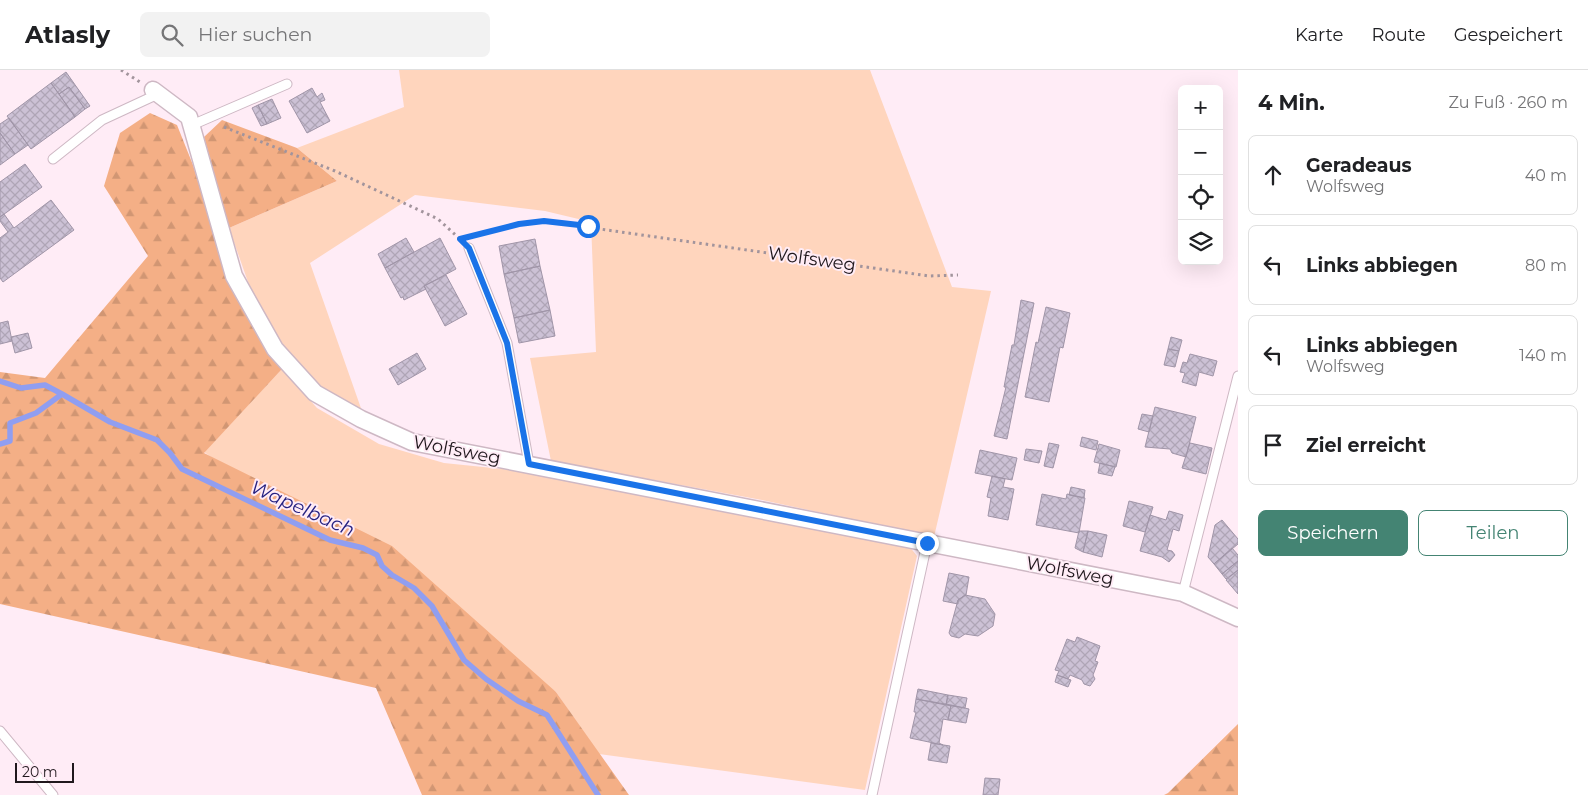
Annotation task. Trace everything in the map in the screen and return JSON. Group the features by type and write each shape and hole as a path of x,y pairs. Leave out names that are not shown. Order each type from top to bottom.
{"street":[{"name":"Wolfsweg","path":"155,92 198,122 234,276 275,349 315,393 361,419 412,442 1183,593 1238,618"}],"lane":[{"path":"198,122 287,84"},
{"path":"53,159 102,120 155,92"},
{"path":"469,248 507,343 529,464"},
{"path":"1183,593 1238,376"},
{"path":"872,795 927,543"},
{"path":"0,731 53,795"}],"path":[{"path":"198,122 335,172 438,219 469,248"},
{"name":"Wolfsweg","path":"460,239 519,224 544,221 929,276 958,275"}],"shaded area":[{"path":"399,70 870,70 952,287 991,291 934,537 762,500 551,461 530,358 596,352 591,222 545,211 415,195 310,263 363,414 319,386 280,341 254,299 229,228 337,181 297,148 404,107"},
{"path":"282,369 317,408 379,444 444,463 512,470 909,546 917,556 865,790 599,754 556,692 204,452"}],"green space":[{"path":"150,113 177,125 193,165 227,277 282,369 204,453 392,546 556,692 629,795 422,795 376,688 0,604 0,372 45,378 148,256 104,186 120,133"},
{"path":"222,120 297,148 337,181 229,228 204,137"},
{"path":"1238,724 1238,795 1164,795 1168,793"}],"building":[{"path":"66,72 90,106 85,109 69,87 59,94 51,83"},
{"path":"51,83 75,117 31,149 7,116"},
{"path":"69,87 85,109 75,117 59,94"},
{"path":"312,88 317,97 322,93 325,100 320,102 330,121 307,133 289,101"},
{"path":"272,99 281,118 267,124 258,105"},
{"path":"258,105 267,124 261,126 252,108"},
{"path":"9,118 28,145 15,154 0,133 0,124"},
{"path":"0,133 15,154 0,165"},
{"path":"25,164 42,187 0,217 0,182"},
{"path":"51,200 74,230 3,282 0,278 0,238 8,232 0,221 0,217 4,214 14,228"},
{"path":"406,238 414,252 385,268 378,254"},
{"path":"440,238 456,269 424,286 426,289 404,300 403,297 401,298 385,268"},
{"path":"535,239 540,266 504,274 499,246"},
{"path":"540,266 550,310 514,318 504,274"},
{"path":"446,275 467,314 445,326 424,286"},
{"path":"1021,300 1034,303 1007,439 994,436 1006,387 1004,387 1012,345 1014,345"},
{"path":"1046,307 1070,313 1063,348 1060,347 1049,402 1025,397 1036,342 1038,343"},
{"path":"550,310 555,336 519,343 514,318"},
{"path":"8,321 12,341 0,344 0,323"},
{"path":"28,333 32,348 15,353 11,337"},
{"path":"1171,337 1182,340 1179,351 1168,349"},
{"path":"1168,349 1179,351 1175,367 1164,365"},
{"path":"417,353 426,369 398,385 389,369"},
{"path":"1190,354 1217,361 1213,376 1199,372 1196,386 1182,382 1185,373 1180,372 1183,362 1187,363"},
{"path":"1155,407 1196,417 1186,457 1172,453 1170,449 1145,447"},
{"path":"1142,414 1153,416 1149,432 1138,429"},
{"path":"1082,437 1098,441 1096,450 1080,446"},
{"path":"1049,443 1059,445 1053,468 1044,466"},
{"path":"1190,443 1212,448 1206,474 1182,468"},
{"path":"1099,444 1120,450 1116,467 1094,462"},
{"path":"1026,449 1042,451 1039,463 1024,460"},
{"path":"980,450 1017,458 1012,480 975,473"},
{"path":"1100,463 1115,467 1112,476 1098,473"},
{"path":"992,476 1005,479 1003,487 1014,489 1008,520 988,516 991,498 987,497"},
{"path":"1071,487 1085,490 1084,498 1069,495"},
{"path":"1042,494 1066,499 1067,494 1085,498 1079,533 1036,525"},
{"path":"1129,501 1153,507 1145,532 1123,526"},
{"path":"1169,511 1183,515 1179,531 1173,529 1167,550 1172,551 1175,555 1169,562 1162,557 1140,551 1150,515 1166,520"},
{"path":"1222,520 1238,539 1238,544 1214,564 1208,557 1215,525"},
{"path":"1079,531 1088,531 1083,552 1075,548"},
{"path":"1088,531 1107,535 1102,557 1083,552"},
{"path":"1232,548 1238,555 1238,561 1222,574 1214,564"},
{"path":"1238,561 1238,570 1226,579 1222,574"},
{"path":"1238,570 1238,594 1226,580"},
{"path":"949,573 969,577 966,595 958,600 958,604 943,601"},
{"path":"965,595 985,599 995,614 993,626 978,636 965,634 959,638 951,636 949,633 958,600"},
{"path":"1077,637 1100,646 1095,661 1098,662 1093,675 1095,679 1090,686 1070,675 1068,679 1057,675 1059,671 1055,670 1067,639 1075,642"},
{"path":"1057,675 1071,680 1068,687 1055,682"},
{"path":"918,689 948,695 946,705 916,699"},
{"path":"948,695 967,698 965,708 946,705"},
{"path":"916,699 951,705 948,720 943,719 939,743 943,745 910,738 916,712 914,712"},
{"path":"951,705 969,709 966,723 948,720"},
{"path":"931,743 950,746 947,763 928,760"},
{"path":"985,778 1000,779 998,795 983,795"}],"waterway":[{"name":"Wapelbach","path":"0,381 21,388 45,385 62,394"},
{"name":"Wapelbach","path":"0,444 10,441 10,423 36,413 62,394 110,422 157,440 182,469 330,540 363,548 377,555 382,566 392,575 414,588 432,606 464,660 486,679 518,701 547,715 598,795"}],"route":[{"path":"588,226 544,221 519,224 460,239 469,248 507,343 529,464 927,543"}]}
